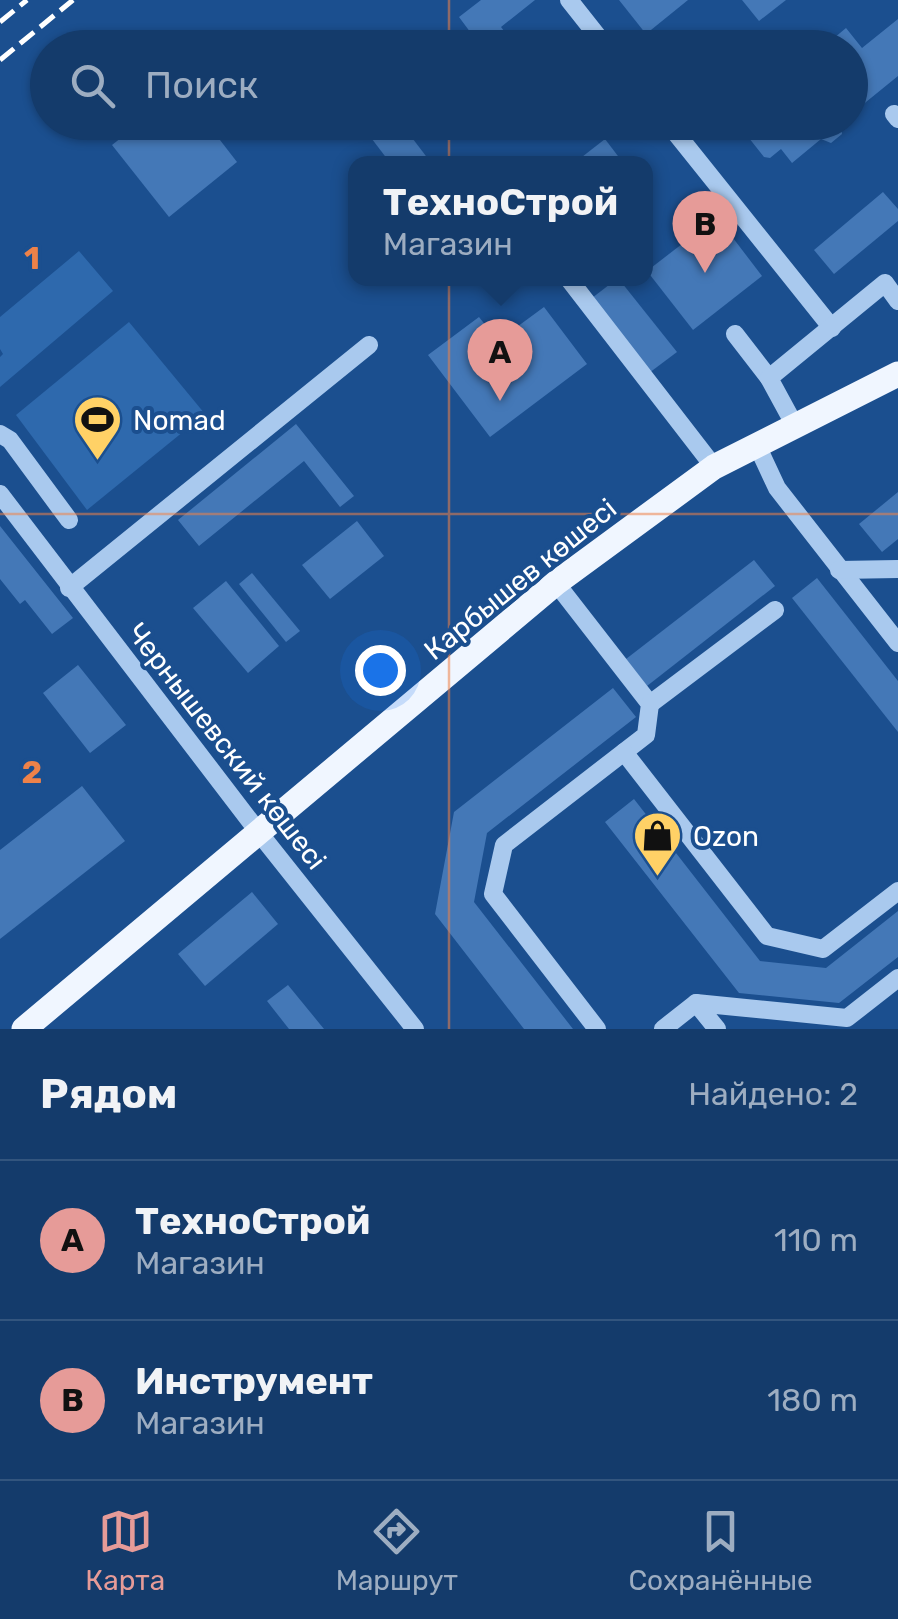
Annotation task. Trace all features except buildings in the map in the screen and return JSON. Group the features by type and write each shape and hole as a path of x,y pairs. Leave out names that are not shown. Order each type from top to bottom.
{"main road":[{"name":"Карбышев көшесі","path":"24,1029 556,583 714,467 898,374"}],"street":[{"path":"568,0 592,30"},
{"path":"681,140 832,328"},
{"path":"769,378 891,278 898,302"},
{"path":"574,286 714,467"},
{"path":"736,334 769,378 794,424"},
{"path":"69,588 369,345"},
{"path":"0,434 10,440 70,520"},
{"path":"756,443 777,488 898,643"},
{"name":"Чернышевский көшесі","path":"0,494 69,588 415,1029"},
{"path":"839,570 898,570"},
{"path":"556,583 650,704 646,735 504,845 493,894 597,1029"},
{"path":"650,704 775,610"},
{"path":"624,752 767,936 823,949 898,891"},
{"path":"662,1029 696,1003 847,1018 898,978"},
{"path":"696,1003 717,1029"}],"shaded area":[{"path":"79,251 113,291 0,387 0,317"},
{"name":"Nomad","path":"129,322 205,414 87,510 16,415"}],"railway":[{"path":"0,22 27,0"},
{"path":"36,30 73,0"},
{"path":"0,60 30,35"}],"place":[{"name":"Инструмент","path":"705,273"},
{"name":"ТехноСтрой","path":"500,401"},
{"name":"Nomad","path":"98,462"},
{"name":"Ozon","path":"658,878"}]}
